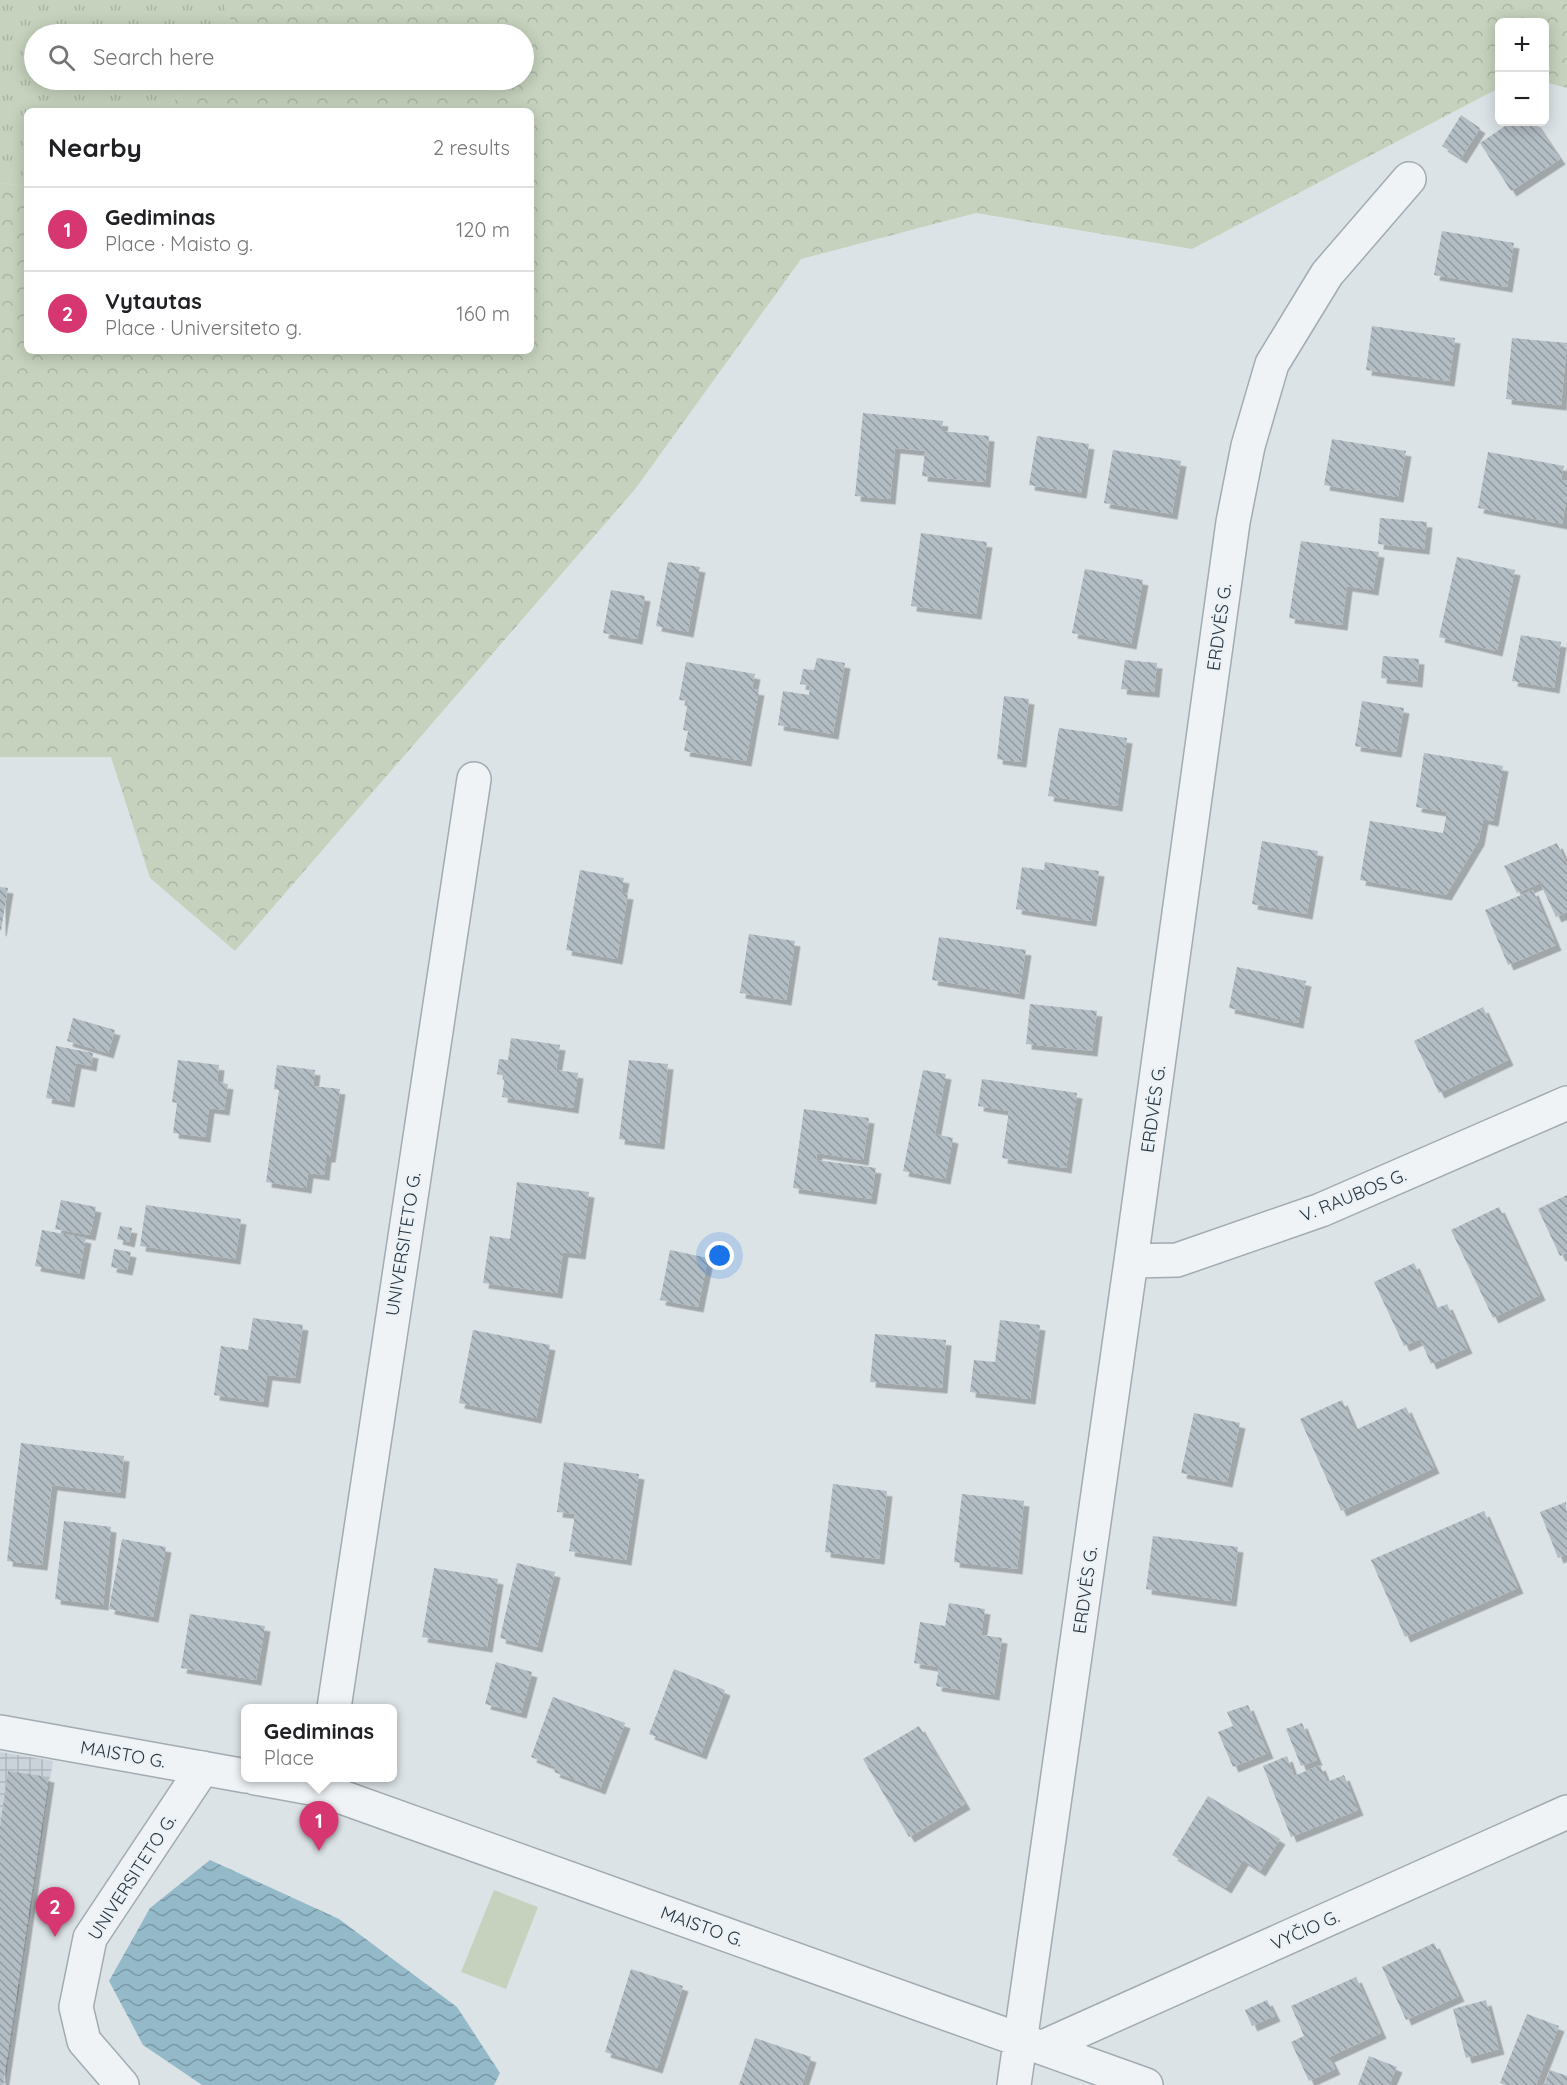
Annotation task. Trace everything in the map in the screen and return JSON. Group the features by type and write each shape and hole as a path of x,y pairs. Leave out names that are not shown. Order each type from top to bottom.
{"street":[{"name":"ERDVĖS G.","path":"1014,2085 1032,2044 1131,1261 1233,522 1248,447 1272,364 1327,273 1409,180"},
{"name":"UNIVERSITETO G.","path":"335,1704 474,779"},
{"name":"V. RAUBOS G.","path":"1131,1261 1178,1260 1321,1210 1567,1103"},
{"name":"MAISTO G.","path":"0,1732 241,1775"},
{"name":"UNIVERSITETO G.","path":"122,2085 84,2041 76,2007 90,1938 203,1768"},
{"name":"MAISTO G.","path":"300,1782 322,1784 1146,2085"},
{"name":"VYČIO G.","path":"1032,2044 1567,1812"}],"shaded area":[{"path":"0,1752 53,1761 5,2085 0,2085"}],"green space":[{"path":"0,0 223,0 231,24 24,24 24,90 186,90 165,108 24,108 24,186 0,183"},
{"path":"223,0 1567,0 1567,88 1549,83 1549,18 1495,18 1495,90 1192,249 976,213 801,259 636,488 235,951 150,878 111,757 0,757 0,183 24,186 24,354 534,354 534,108 165,108 186,90 534,90 534,24 231,24"},
{"path":"494,1890 538,1907 506,1989 461,1972"}],"water":[{"path":"210,1860 339,1919 457,2007 500,2073 494,2085 202,2085 143,2045 109,1981 150,1908"}],"building":[{"path":"1461,115 1480,128 1461,158 1442,146"},
{"path":"1505,126 1538,126 1560,159 1511,191 1480,143"},
{"path":"1442,231 1514,243 1507,287 1434,275"},
{"path":"1372,326 1455,338 1449,381 1366,370"},
{"path":"1512,338 1567,343 1561,405 1506,399"},
{"path":"863,413 943,421 941,431 989,436 985,482 922,476 925,451 895,448 890,499 855,496"},
{"path":"1037,436 1089,444 1081,493 1029,485"},
{"path":"1332,439 1406,451 1398,497 1324,485"},
{"path":"1113,450 1181,461 1172,514 1104,503"},
{"path":"1488,452 1564,466 1561,480 1567,480 1567,497 1562,524 1478,508"},
{"path":"1380,518 1427,522 1424,549 1378,544"},
{"path":"921,533 987,542 976,614 911,606"},
{"path":"1301,541 1379,552 1373,590 1347,586 1342,625 1289,618"},
{"path":"1457,557 1515,570 1497,651 1439,637"},
{"path":"668,562 700,567 688,632 656,626"},
{"path":"1085,569 1143,580 1131,644 1072,633"},
{"path":"611,590 645,596 637,639 603,633"},
{"path":"1521,635 1561,642 1554,688 1512,681"},
{"path":"1383,656 1419,659 1417,682 1381,678"},
{"path":"817,658 845,663 833,734 778,725 783,691 809,695 810,686 800,684 803,669 814,670"},
{"path":"1125,660 1157,663 1154,692 1121,689"},
{"path":"686,662 755,674 752,689 759,690 746,761 684,751 688,731 683,730 688,701 679,700"},
{"path":"1004,696 1029,699 1021,762 997,759"},
{"path":"1362,701 1404,708 1396,752 1355,746"},
{"path":"1059,728 1127,738 1117,806 1048,796"},
{"path":"1424,753 1503,766 1493,821 1483,819 1479,840 1446,895 1360,880 1370,821 1443,833 1447,812 1416,807"},
{"path":"1262,841 1318,851 1307,914 1252,904"},
{"path":"1557,843 1567,865 1567,912 1556,917 1540,883 1517,893 1504,866"},
{"path":"1045,862 1099,871 1091,921 1016,909 1022,867 1044,870"},
{"path":"580,870 624,878 621,893 628,894 617,959 566,950"},
{"path":"0,887 8,888 1,931 0,930"},
{"path":"1533,890 1556,945 1508,965 1485,910"},
{"path":"749,934 795,941 786,1000 740,993"},
{"path":"939,937 1026,950 1019,994 932,980"},
{"path":"1237,967 1306,981 1298,1023 1229,1008"},
{"path":"1030,1004 1097,1011 1092,1051 1026,1044"},
{"path":"1483,1007 1508,1060 1439,1093 1414,1041"},
{"path":"73,1018 115,1030 108,1053 67,1041"},
{"path":"511,1038 560,1045 556,1070 578,1073 573,1108 502,1097 505,1076 497,1074 499,1059 508,1060"},
{"path":"56,1046 93,1053 91,1066 76,1063 69,1102 46,1098"},
{"path":"178,1060 219,1065 217,1082 228,1084 224,1110 209,1108 205,1137 173,1133 177,1103 172,1102"},
{"path":"629,1060 668,1064 659,1144 619,1139"},
{"path":"277,1065 315,1070 313,1086 340,1089 330,1157 326,1157 324,1175 308,1173 306,1188 266,1182 279,1090 274,1089"},
{"path":"923,1070 946,1074 935,1134 953,1138 945,1179 903,1171"},
{"path":"982,1079 1077,1093 1066,1168 1002,1158 1009,1111 978,1106"},
{"path":"804,1109 869,1118 863,1160 817,1153 816,1160 876,1168 871,1199 793,1188"},
{"path":"517,1182 589,1192 580,1254 563,1252 557,1293 483,1283 490,1236 510,1239"},
{"path":"1567,1195 1567,1253 1560,1256 1538,1209"},
{"path":"61,1200 96,1207 90,1235 55,1229"},
{"path":"146,1205 241,1219 235,1259 140,1246"},
{"path":"1499,1207 1540,1295 1493,1318 1451,1230"},
{"path":"120,1226 132,1228 129,1242 117,1239"},
{"path":"42,1230 86,1238 79,1274 35,1266"},
{"path":"114,1249 131,1252 127,1270 111,1267"},
{"path":"670,1250 708,1258 698,1307 660,1300"},
{"path":"1414,1263 1435,1309 1447,1304 1467,1348 1431,1364 1420,1339 1404,1346 1374,1282"},
{"path":"253,1318 303,1325 295,1378 267,1375 263,1402 214,1395 221,1346 248,1350"},
{"path":"1000,1320 1040,1325 1030,1399 970,1392 974,1360 995,1362"},
{"path":"473,1330 550,1345 536,1418 459,1403"},
{"path":"875,1334 946,1340 942,1388 870,1382"},
{"path":"1342,1400 1355,1430 1406,1407 1434,1468 1341,1511 1300,1419"},
{"path":"1194,1413 1240,1423 1227,1482 1181,1473"},
{"path":"21,1443 124,1456 120,1493 52,1485 42,1565 7,1561"},
{"path":"564,1462 639,1474 626,1560 569,1551 575,1514 557,1512"},
{"path":"833,1484 887,1491 879,1559 825,1552"},
{"path":"962,1494 1024,1501 1017,1569 954,1562"},
{"path":"1566,1502 1567,1554 1558,1558 1540,1512"},
{"path":"1484,1511 1518,1588 1405,1637 1371,1560"},
{"path":"64,1521 111,1527 103,1605 55,1599"},
{"path":"1153,1536 1238,1547 1231,1601 1146,1589"},
{"path":"122,1539 166,1547 153,1617 109,1609"},
{"path":"517,1563 555,1572 537,1647 500,1638"},
{"path":"434,1568 498,1579 487,1647 422,1637"},
{"path":"949,1603 985,1609 981,1635 1002,1638 994,1695 936,1686 939,1667 914,1663 920,1622 945,1626"},
{"path":"190,1614 265,1626 256,1680 181,1668"},
{"path":"496,1662 532,1672 521,1713 485,1704"},
{"path":"674,1669 725,1690 701,1754 649,1734"},
{"path":"553,1697 625,1723 600,1789 554,1772 556,1767 531,1757"},
{"path":"1248,1705 1268,1753 1233,1767 1218,1732 1233,1726 1227,1712"},
{"path":"1302,1723 1317,1760 1301,1766 1286,1729"},
{"path":"919,1726 965,1804 909,1837 863,1759"},
{"path":"1287,1756 1294,1776 1320,1765 1327,1782 1344,1775 1358,1810 1291,1837 1263,1766"},
{"path":"8,1771 49,1777 3,2085 0,2085 0,1827"},
{"path":"1208,1796 1280,1839 1260,1871 1243,1860 1226,1888 1172,1855"},
{"path":"1434,1943 1459,1996 1406,2020 1382,1967"},
{"path":"631,1969 683,1986 657,2068 605,2052"},
{"path":"1356,1977 1381,2033 1329,2057 1335,2069 1309,2081 1291,2042 1304,2036 1291,2006"},
{"path":"1267,2000 1275,2016 1252,2026 1245,2010"},
{"path":"1486,2000 1499,2049 1466,2058 1453,2009"},
{"path":"1527,2014 1559,2026 1536,2085 1505,2085 1500,2083"},
{"path":"755,2038 811,2057 802,2085 739,2085"},
{"path":"1369,2056 1397,2067 1389,2085 1358,2085"},
{"path":"1550,2070 1567,2076 1567,2085 1544,2085"}],"place":[{"name":"Gediminas","path":"319,1851"},
{"name":"Vytautas","path":"55,1937"}]}
